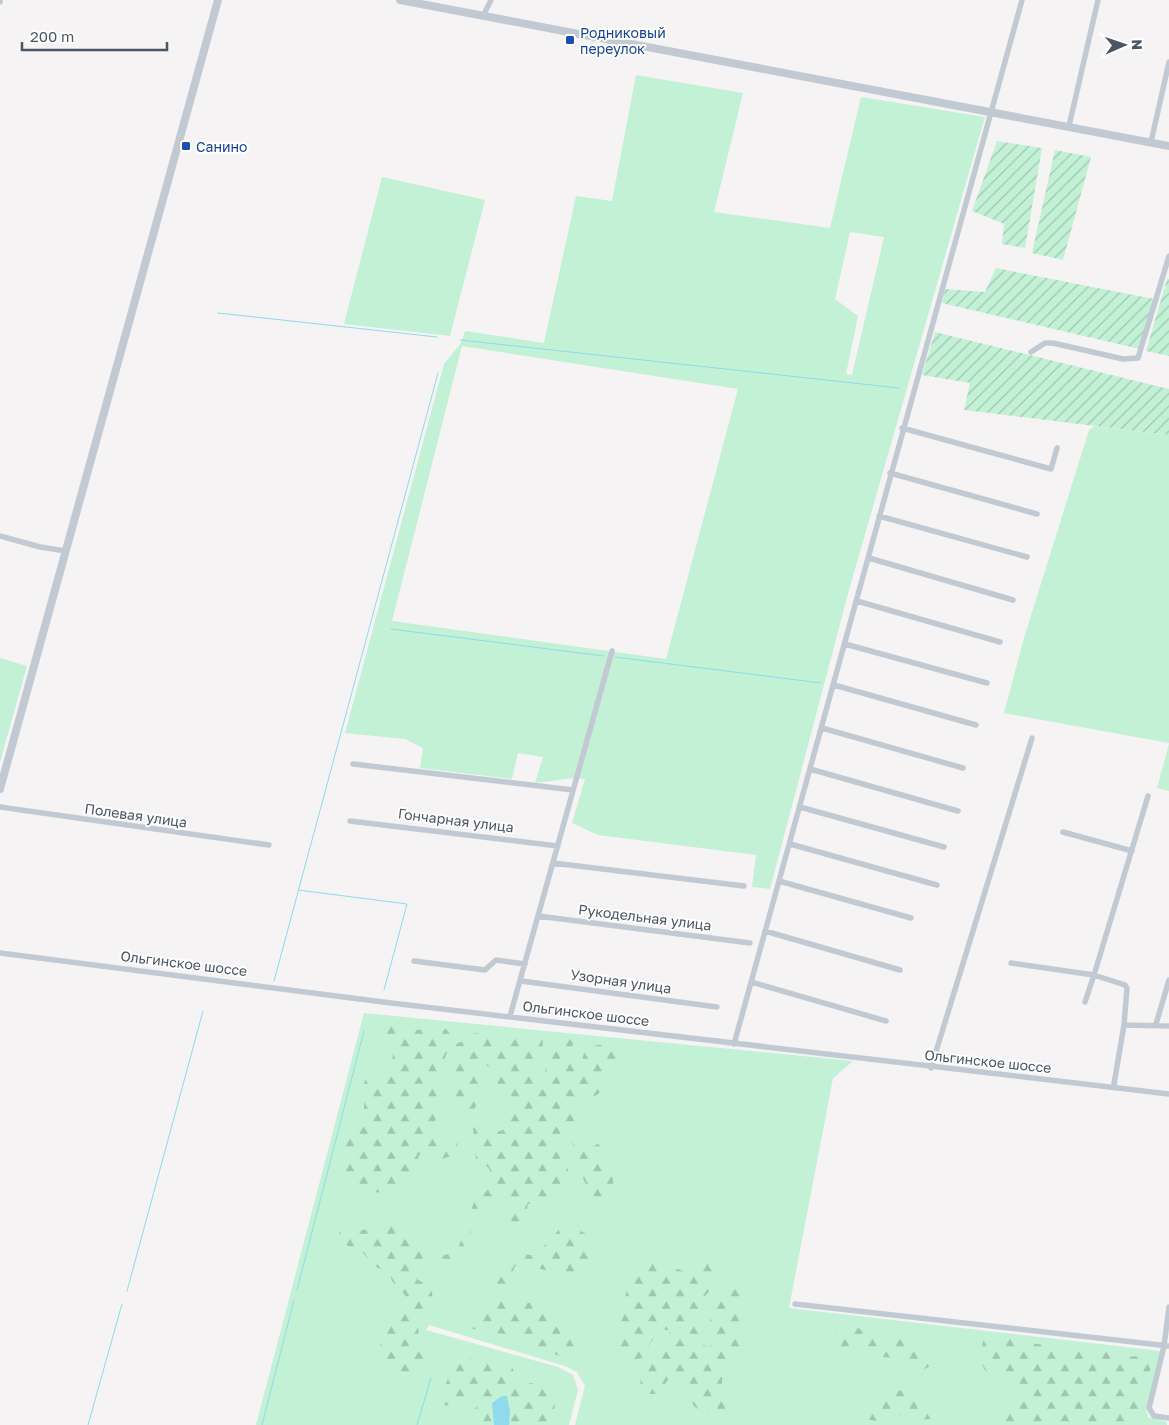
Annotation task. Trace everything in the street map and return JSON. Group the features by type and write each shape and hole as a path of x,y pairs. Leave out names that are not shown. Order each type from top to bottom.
{"street":[{"path":"0,789 218,0"},
{"path":"400,0 1169,146"},
{"path":"483,16 491,0"},
{"path":"734,1044 857,601 902,428 989,111 1022,0"},
{"path":"1069,126 1098,0"},
{"path":"1151,142 1169,62"},
{"path":"1032,352 1045,343 1052,343 1123,359 1138,358 1142,353 1169,256"},
{"path":"902,428 1051,469 1057,448"},
{"path":"890,473 1037,514"},
{"path":"879,516 1027,557"},
{"path":"0,536 40,547 66,551"},
{"path":"868,558 1013,600"},
{"path":"857,601 1000,642"},
{"path":"845,644 987,683"},
{"path":"510,1016 612,651"},
{"path":"834,685 976,725"},
{"path":"822,728 963,768"},
{"path":"931,1068 1032,738"},
{"path":"353,764 573,790"},
{"path":"810,770 958,810"},
{"path":"1085,1002 1148,796"},
{"name":"Полевая улица","path":"0,806 75,819 269,845"},
{"path":"800,807 944,848"},
{"name":"Гончарная улица","path":"350,820 558,846"},
{"path":"1063,832 1132,851"},
{"path":"790,844 937,885"},
{"path":"553,863 744,886"},
{"path":"779,881 910,918"},
{"name":"Рукодельная улица","path":"538,916 750,943"},
{"path":"766,931 900,970"},
{"name":"Ольгинское шоссе","path":"0,953 374,1001 931,1068 1169,1094"},
{"path":"414,961 485,970 496,960 525,964"},
{"path":"1012,963 1094,975 1125,985 1127,988 1124,1025 1114,1084 1116,1088"},
{"name":"Узорная улица","path":"520,980 718,1007"},
{"path":"1156,1024 1169,980"},
{"path":"751,982 886,1021"},
{"path":"1124,1025 1156,1024 1169,1026"},
{"path":"794,1304 1166,1346"},
{"path":"1169,1307 1166,1346 1149,1408 1154,1416 1169,1418"}],"green space":[{"path":"636,75 743,93 714,212 830,228 861,97 985,117 849,590 770,889 752,887 756,855 598,835 572,823 585,779 574,778 535,783 543,757 518,753 512,779 420,768 423,748 405,739 345,733 444,364 461,343 465,331 544,343 576,196 612,201","holes":["850,232 884,237 852,375 846,374 858,316 835,299","462,346 738,389 666,659 392,621"]},
{"path":"997,141 1042,148 1025,248 1002,244 1004,224 972,211"},
{"path":"1055,150 1091,157 1063,260 1032,253"},
{"path":"382,177 485,200 450,336 344,324"},
{"path":"996,268 1154,299 1140,349 942,303 945,289 985,292"},
{"path":"1167,279 1169,279 1169,356 1146,351"},
{"path":"935,332 1169,389 1169,435 964,410 970,383 922,375"},
{"path":"1095,426 1169,435 1169,743 1004,713 1024,638 1089,430"},
{"path":"0,658 27,666 0,762"},
{"path":"1169,744 1169,791 1157,788"},
{"path":"364,1013 853,1061 833,1078 789,1308 1160,1351 1161,1355 1146,1409 1148,1417 1167,1422 1167,1425 575,1425 585,1386 577,1372 565,1366 429,1325 426,1330 558,1367 573,1375 578,1390 569,1425 256,1425"},
{"path":"386,1024 409,1030 446,1029 457,1043 478,1032 482,1032 492,1040 507,1033 517,1039 521,1051 530,1036 542,1038 543,1044 532,1090 534,1096 544,1088 547,1058 562,1039 574,1038 570,1063 575,1066 581,1063 586,1047 605,1044 617,1047 620,1053 618,1066 605,1072 602,1088 596,1095 584,1100 577,1111 576,1117 577,1131 583,1144 587,1149 598,1144 610,1164 613,1183 612,1200 608,1205 602,1204 588,1188 582,1176 579,1155 575,1151 569,1133 563,1133 562,1145 570,1182 565,1186 559,1187 550,1199 528,1204 523,1230 516,1230 502,1202 498,1203 489,1209 476,1223 471,1231 467,1252 461,1259 449,1262 418,1260 416,1266 418,1280 430,1285 433,1298 421,1313 418,1324 421,1342 430,1359 424,1369 415,1372 399,1371 391,1367 381,1350 380,1343 381,1330 388,1319 406,1312 408,1307 405,1295 392,1281 390,1275 375,1266 362,1252 339,1242 339,1230 343,1224 348,1224 358,1231 393,1222 405,1237 411,1237 433,1258 457,1252 475,1199 490,1188 489,1169 476,1159 473,1128 478,1125 490,1131 500,1131 505,1129 506,1115 503,1098 497,1082 491,1068 486,1065 480,1068 478,1079 479,1095 473,1110 455,1108 452,1100 452,1084 456,1060 453,1048 448,1050 441,1068 440,1103 433,1128 436,1134 454,1139 458,1143 454,1155 442,1159 424,1152 419,1155 411,1181 402,1191 365,1193 346,1188 340,1178 344,1143 364,1110 364,1083 367,1077 372,1080 383,1074 388,1069 393,1057 390,1046 384,1043 382,1036"},
{"path":"568,1224 590,1236 590,1258 588,1269 585,1273 581,1277 556,1270 544,1270 527,1264 515,1266 502,1298 505,1303 517,1301 538,1306 547,1314 550,1320 562,1323 577,1353 573,1358 559,1356 515,1336 470,1328 467,1323 484,1299 490,1299 503,1266 510,1255 514,1253 533,1255 551,1240 562,1225"},
{"path":"705,1260 711,1260 715,1280 703,1299 698,1316 700,1335 705,1346 711,1346 710,1324 712,1303 716,1294 722,1287 731,1282 743,1280 746,1289 742,1322 744,1347 738,1357 725,1366 722,1380 723,1394 734,1408 730,1419 714,1417 694,1406 675,1376 669,1378 659,1394 646,1394 641,1389 642,1374 645,1368 654,1356 671,1342 669,1330 663,1330 649,1344 648,1357 629,1361 619,1358 620,1325 624,1314 627,1283 632,1272 647,1261 660,1262 683,1271 689,1270"},
{"path":"845,1324 857,1327 879,1341 908,1337 921,1351 934,1351 937,1357 934,1364 923,1370 916,1369 896,1358 883,1357 871,1351 858,1351 845,1357 833,1355 835,1330 839,1325"},
{"path":"987,1335 1049,1346 1067,1347 1086,1353 1110,1352 1123,1357 1140,1356 1146,1358 1150,1363 1150,1370 1139,1400 1141,1425 1000,1425 1000,1404 1023,1401 1024,1392 1017,1382 990,1374 984,1369 982,1348 983,1341"},
{"path":"464,1357 482,1361 501,1361 512,1367 519,1384 525,1386 530,1383 548,1384 555,1394 554,1425 509,1425 510,1411 507,1396 502,1396 492,1403 494,1425 466,1425 472,1412 484,1399 480,1395 457,1407 439,1404 439,1398 454,1366"},
{"path":"898,1390 911,1392 933,1402 930,1419 918,1420 908,1414 889,1416 877,1421 865,1419 864,1401"}],"water":[{"path":"502,1396 507,1396 510,1411 509,1425 494,1425 492,1403"}],"waterway":[{"path":"218,313 437,337"},
{"path":"460,340 899,388"},
{"path":"274,981 438,373"},
{"path":"391,629 604,656"},
{"path":"615,657 821,683"},
{"path":"298,890 407,904 384,990"},
{"path":"127,1291 203,1011"},
{"path":"297,1290 364,1031"},
{"path":"262,1425 294,1300"},
{"path":"88,1425 122,1304"},
{"path":"417,1425 431,1378"}],"place":[{"name":"Родниковый переулок","path":"570,40"},
{"name":"Санино","path":"186,146"}]}
